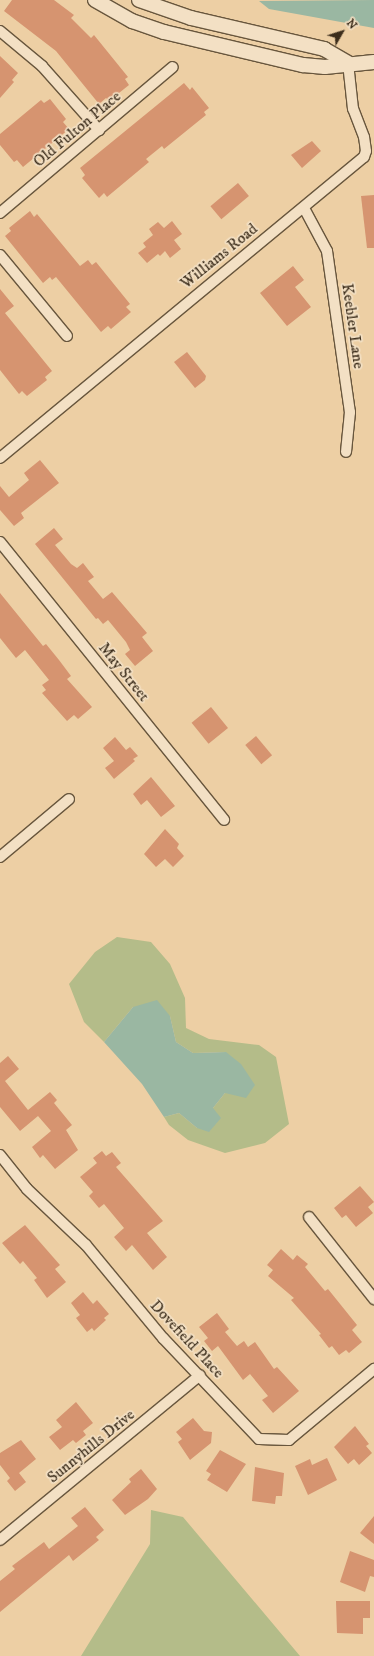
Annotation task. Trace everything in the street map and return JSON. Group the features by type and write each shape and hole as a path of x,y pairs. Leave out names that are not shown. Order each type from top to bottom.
{"street":[{"path":"95,0 132,21 164,32 303,65 325,67 348,63 374,62"},
{"path":"139,0 191,18 324,49 348,63"},
{"path":"0,31 42,66 99,130"},
{"name":"Williams Road","path":"0,458 364,157 366,151 353,109 348,63"},
{"name":"Old Fulton Place","path":"0,213 173,67"},
{"name":"Keebler Lane","path":"304,208 327,251 350,412 346,452"},
{"path":"0,255 67,336"},
{"name":"May Street","path":"0,542 224,820"},
{"path":"2,853 68,799"},
{"name":"Dovefield Place","path":"0,1155 27,1189 86,1245 163,1338 200,1375 259,1439 289,1440 374,1369"},
{"path":"308,1217 374,1299"},
{"name":"Sunnyhills Drive","path":"0,1540 200,1375"}],"green space":[{"path":"117,937 151,942 170,964 185,998 186,1028 209,1039 259,1045 276,1057 289,1124 265,1143 225,1153 188,1140 169,1125 164,1117 179,1113 197,1128 225,1093 226,1052 193,1053 176,1042 170,1016 133,1007 104,1042 84,1022 69,984 95,952"},
{"path":"151,1510 183,1517 300,1656 81,1656 150,1544"}],"shaded area":[{"path":"374,0 374,28 269,9 259,1"},
{"path":"157,1000 170,1016 176,1042 193,1053 226,1052 241,1064 255,1085 246,1098 225,1093 213,1108 221,1118 209,1132 197,1128 179,1113 164,1117 142,1084 104,1042 133,1007"}],"building":[{"path":"12,0 54,0 74,15 71,18 91,38 94,35 128,77 125,79 129,85 109,101 106,98 99,104 56,51 4,11"},
{"path":"0,56 18,73 12,80 14,82 0,98"},
{"path":"184,83 190,90 192,87 209,108 204,112 206,115 164,149 162,146 146,159 149,162 107,197 104,193 99,198 82,178 85,175 80,168"},
{"path":"50,99 66,119 63,122 69,129 23,167 17,160 14,162 0,145 0,134 41,100 44,103"},
{"path":"312,141 321,151 302,168 291,155"},
{"path":"238,183 249,196 221,219 210,206"},
{"path":"374,195 374,248 367,248 361,196"},
{"path":"30,211 34,217 37,214 80,266 88,260 92,265 96,262 130,304 126,307 131,312 111,329 108,326 101,332 56,277 52,280 50,277 43,283 5,236 11,231 9,228"},
{"path":"172,221 182,234 174,240 181,249 170,258 165,251 160,256 158,254 147,263 138,253 146,247 143,243 153,235 149,229 158,222 164,228"},
{"path":"293,266 304,280 295,287 311,307 287,326 260,293"},
{"path":"0,289 14,306 5,313 52,371 45,377 47,380 27,396 22,391 19,394 0,370"},
{"path":"187,352 206,376 205,380 195,388 174,362"},
{"path":"40,460 59,483 21,513 24,518 14,526 0,510 0,486 9,497 29,480 24,473"},
{"path":"54,528 63,539 55,545 71,564 77,568 83,563 94,577 88,581 103,599 112,592 147,633 142,637 153,651 135,666 125,654 130,650 126,642 108,620 103,624 98,618 96,619 35,544"},
{"path":"0,593 43,646 46,644 59,660 71,676 67,679 92,707 78,719 74,715 67,721 42,693 46,690 42,685 49,680 25,650 16,658 0,638"},
{"path":"211,707 228,728 209,744 192,723"},
{"path":"256,736 272,755 261,764 245,745"},
{"path":"115,737 126,750 130,747 138,756 133,759 135,761 114,779 105,768 114,761 103,748"},
{"path":"151,777 175,806 161,817 147,800 141,805 133,794"},
{"path":"165,829 179,844 177,848 184,856 173,867 165,859 156,867 144,854"},
{"path":"8,1056 19,1069 5,1081 28,1110 50,1092 57,1100 54,1103 72,1125 66,1130 78,1150 55,1169 43,1155 40,1158 32,1147 51,1131 38,1116 20,1131 0,1107 0,1063"},
{"path":"102,1151 106,1156 112,1152 121,1163 116,1167 163,1221 147,1233 167,1257 153,1270 132,1245 126,1251 114,1237 124,1228 104,1204 99,1208 89,1196 93,1192 80,1177 97,1163 93,1158"},
{"path":"360,1186 374,1202 368,1207 373,1213 356,1227 346,1215 342,1218 334,1208"},
{"path":"25,1225 60,1265 55,1269 66,1282 47,1298 34,1280 37,1278 23,1261 20,1264 2,1243"},
{"path":"281,1249 293,1260 297,1255 308,1264 305,1267 325,1291 328,1289 357,1325 352,1330 362,1342 349,1353 346,1350 339,1355 332,1346 329,1348 319,1335 321,1334 291,1300 294,1298 268,1276 273,1270 267,1265"},
{"path":"83,1292 93,1304 97,1300 109,1314 104,1318 106,1320 94,1331 92,1328 87,1332 76,1318 80,1315 71,1303"},
{"path":"217,1313 229,1329 225,1332 237,1346 244,1341 248,1347 255,1342 274,1369 277,1367 299,1391 273,1413 262,1400 268,1396 250,1374 243,1380 218,1346 212,1351 204,1341 208,1338 199,1327"},
{"path":"76,1402 93,1423 83,1431 86,1435 76,1443 73,1440 60,1450 49,1437 62,1427 56,1420"},
{"path":"193,1418 204,1431 212,1432 211,1443 190,1460 178,1442 182,1439 176,1432"},
{"path":"355,1426 369,1444 366,1446 372,1453 359,1465 354,1459 348,1464 334,1447"},
{"path":"21,1440 36,1459 19,1473 26,1482 15,1491 7,1481 10,1478 0,1465 0,1453"},
{"path":"220,1450 246,1464 227,1492 207,1480 211,1474 206,1471"},
{"path":"327,1458 337,1480 308,1495 295,1466 310,1459 312,1465"},
{"path":"255,1467 284,1473 282,1496 276,1496 275,1504 252,1501"},
{"path":"141,1469 157,1489 148,1499 125,1515 112,1500 131,1482 129,1479"},
{"path":"85,1507 104,1530 96,1537 99,1540 73,1561 69,1555 0,1612 0,1581 15,1569 12,1566 44,1542 49,1549 78,1526 71,1518"},
{"path":"374,1516 374,1544 360,1533"},
{"path":"350,1551 374,1560 374,1577 370,1576 365,1592 340,1582"},
{"path":"336,1601 370,1601 370,1618 363,1618 363,1634 337,1633"}]}
